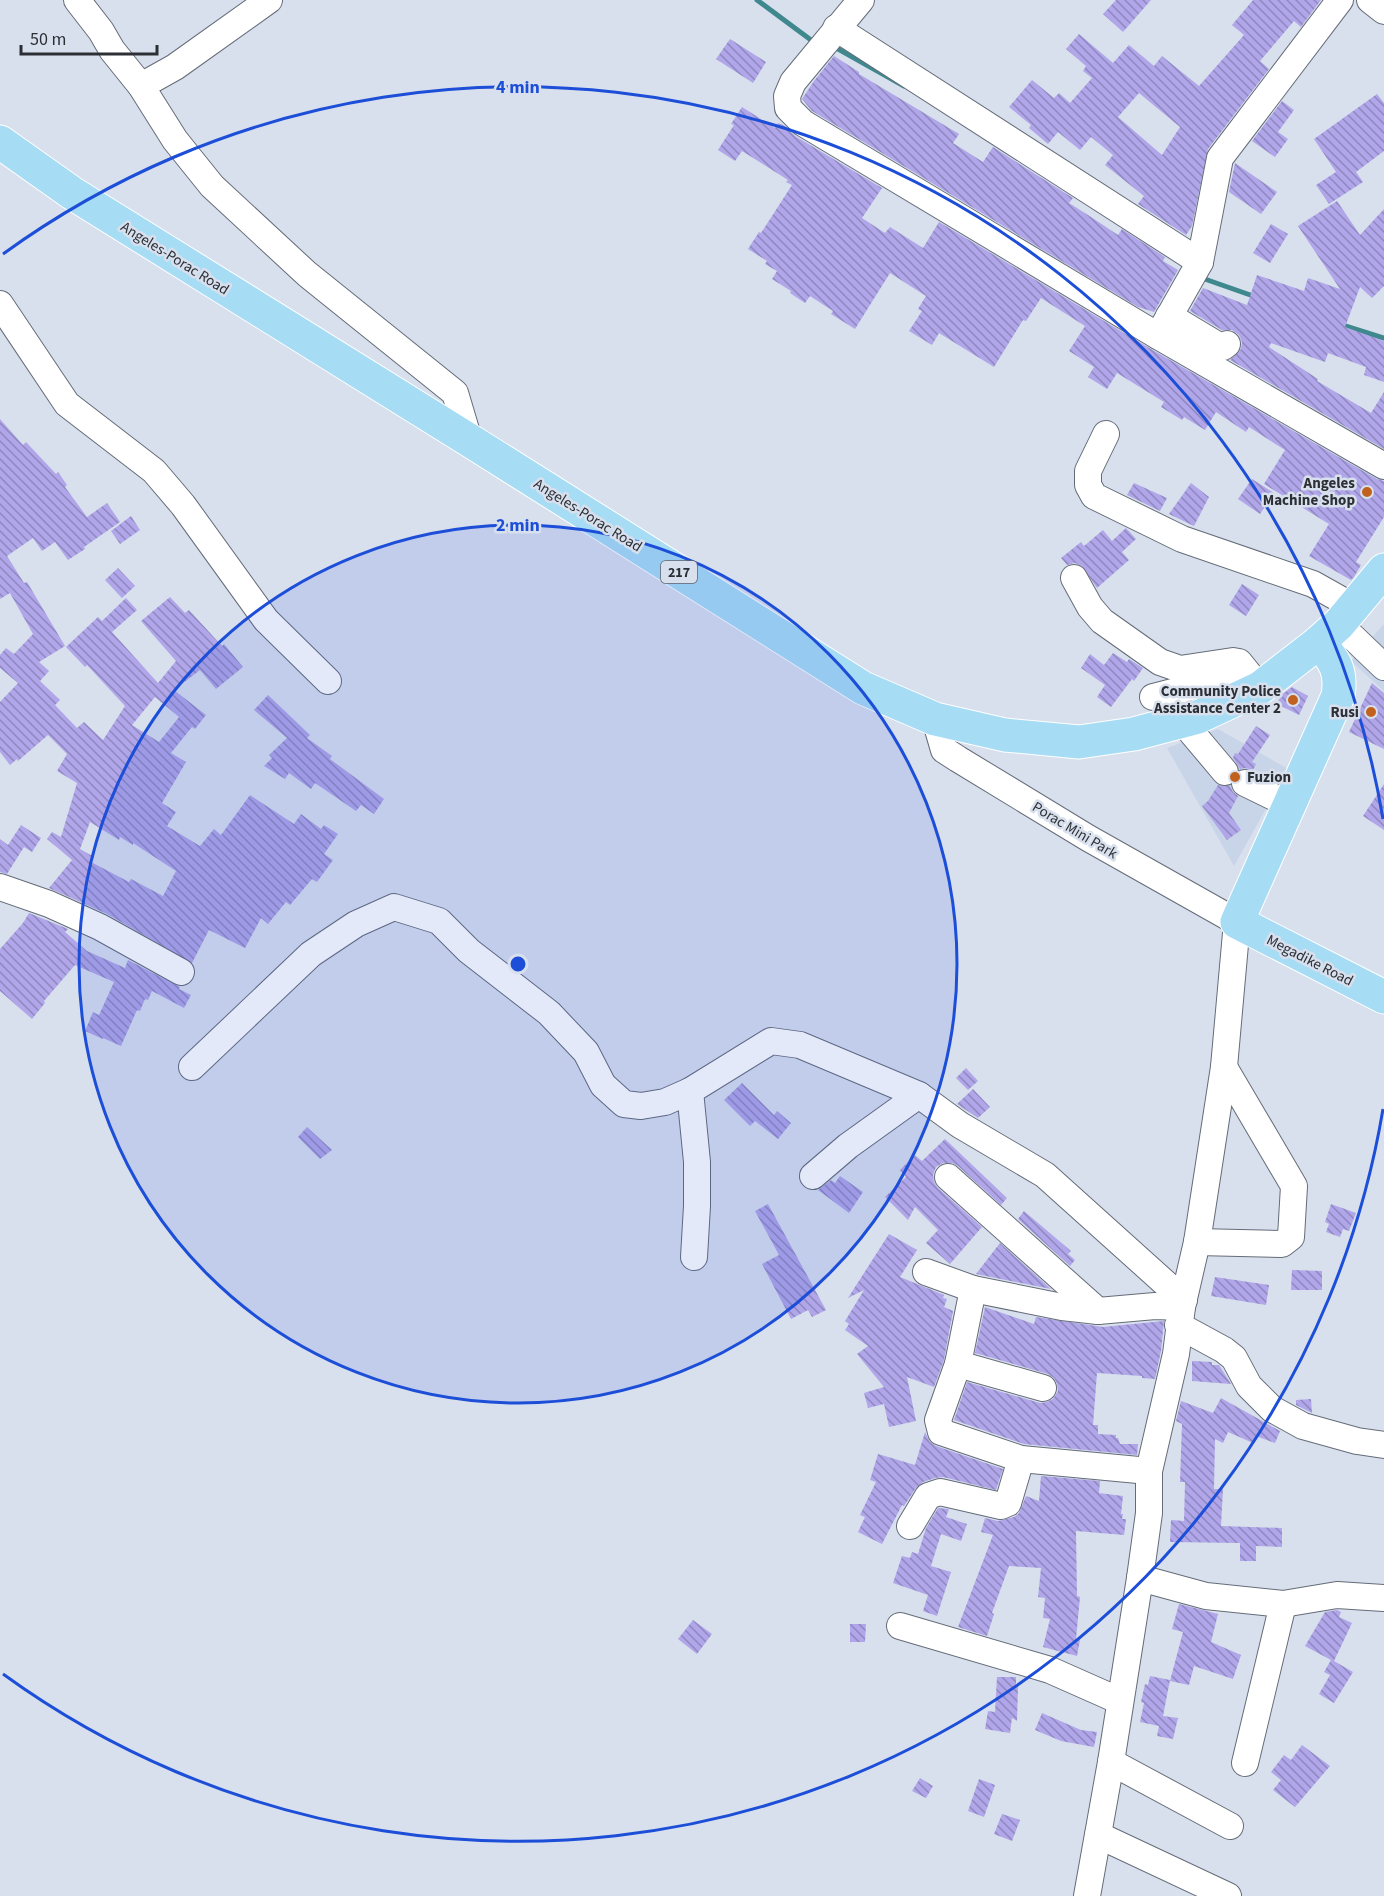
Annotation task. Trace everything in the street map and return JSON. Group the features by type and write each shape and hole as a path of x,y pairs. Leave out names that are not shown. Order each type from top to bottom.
{"main road":[{"name":"Angeles-Porac Road","path":"0,142 72,193 863,688 935,719 1005,735 1079,742 1134,734 1198,717 1358,606"},
{"path":"1237,922 1338,696 1340,674 1331,655 1358,606"},
{"name":"Megadike Road","path":"1237,922 1384,997"}],"street":[{"path":"77,0 141,86 175,140 212,186 307,274 456,393 469,440"},
{"path":"141,86 175,67 269,0"},
{"path":"861,0 793,82 787,96 788,108 803,123 1163,326 1384,465"},
{"path":"1163,326 1200,262 1220,158 1340,0"},
{"path":"1370,0 1384,11"},
{"path":"836,28 1200,262"},
{"path":"0,304 67,404 154,471 183,505 266,620 328,681"},
{"path":"1163,326 1223,347 1227,344"},
{"path":"1106,434 1088,471 1088,485 1094,496 1182,539 1313,584 1358,606 1384,667"},
{"path":"1074,578 1090,607 1102,621 1160,662 1180,669 1239,662 1252,678"},
{"path":"1153,697 1211,682 1252,678"},
{"name":"Porac Mini Park","path":"935,719 944,750 1088,838 1237,922"},
{"path":"1182,721 1235,777 1288,804"},
{"path":"0,887 49,904 100,927 181,972"},
{"path":"192,1067 310,954 356,924 394,906 439,921 469,951 549,1013 586,1052 603,1085 624,1104 641,1106 665,1102 690,1091 771,1041 800,1044 919,1095 960,1125 1045,1175 1181,1311 1234,1358 1249,1386 1272,1409 1304,1426 1357,1441 1384,1445"},
{"path":"1087,1896 1140,1578 1149,1513 1149,1471 1176,1354 1181,1311 1197,1242 1224,1067 1237,922"},
{"path":"1197,1242 1282,1244 1290,1237 1294,1186 1224,1067"},
{"path":"690,1091 696,1162 697,1206 694,1257"},
{"path":"813,1176 848,1146 919,1095"},
{"path":"948,1177 1098,1311"},
{"path":"926,1272 974,1289 1062,1306 1098,1311 1155,1306 1181,1311"},
{"path":"974,1289 958,1364 938,1420 941,1432 1021,1459 1149,1471"},
{"path":"958,1364 1043,1388"},
{"path":"910,1526 928,1496 940,1492 1001,1506 1008,1503 1021,1459"},
{"path":"1140,1578 1206,1596 1283,1604 1337,1595 1384,1598"},
{"path":"1245,1763 1283,1604"},
{"path":"900,1626 1050,1671 1120,1701"},
{"path":"1111,1762 1230,1826"},
{"path":"1098,1835 1228,1896"}],"shaded area":[{"path":"1384,624 1384,691 1351,661"},
{"path":"1218,729 1288,769 1234,866 1167,748"}],"building":[{"path":"1116,0 1151,0 1123,32 1103,14"},
{"path":"1253,0 1321,0 1301,27 1294,21 1260,61 1269,69 1208,149 1192,226 1186,235 1138,204 1144,196 1105,165 1113,155 1091,137 1080,150 1058,132 1048,144 1029,128 1031,125 1009,107 1032,80 1054,98 1059,93 1070,103 1092,78 1083,71 1086,66 1066,49 1079,34 1113,63 1129,45 1154,66 1162,56 1199,86 1244,35 1232,25","holes":["1139,93 1180,127 1162,155 1118,117"]},
{"path":"730,39 766,62 753,83 716,59"},
{"path":"834,56 859,74 959,134 953,143 983,162 993,147 1073,198 1069,203 1118,235 1122,229 1165,257 1163,261 1178,270 1154,312 1138,307 812,111 802,99"},
{"path":"1377,94 1384,103 1384,151 1356,172 1363,182 1329,204 1316,185 1336,172 1314,139"},
{"path":"1282,101 1294,110 1278,132 1288,139 1275,157 1252,141"},
{"path":"742,107 775,128 778,123 785,126 795,136 882,188 862,218 885,233 890,227 923,248 939,222 1151,349 1384,481 1384,517 1356,562 1361,565 1354,577 1351,580 1309,556 1329,524 1264,484 1285,450 1249,427 1246,432 1216,412 1205,430 1184,417 1182,420 1161,407 1164,402 1117,373 1107,389 1088,377 1094,367 1069,351 1085,326 1041,298 1026,321 1023,320 994,367 939,333 932,345 909,331 922,311 918,309 926,296 890,273 855,329 831,314 833,311 810,296 805,303 790,293 791,291 772,279 777,271 765,264 767,261 748,249 792,185 786,182 788,180 742,151 735,161 718,150"},
{"path":"1235,163 1277,192 1261,214 1229,192"},
{"path":"1337,201 1360,235 1384,209 1384,286 1372,298 1360,287 1345,327 1384,341 1384,382 1364,375 1366,367 1328,353 1325,362 1271,343 1269,347 1318,379 1317,381 1371,413 1384,392 1384,449 1230,360 1241,349 1242,342 1239,335 1232,330 1222,330 1190,311 1203,288 1247,305 1257,275 1304,291 1308,278 1340,289 1298,226"},
{"path":"1271,224 1288,234 1270,263 1253,253"},
{"path":"0,419 23,445 26,442 56,474 58,472 67,485 65,487 87,517 107,503 120,522 68,560 55,542 42,551 33,538 7,556 24,583 27,582 65,646 39,662 49,671 40,681 60,700 55,705 77,728 84,722 103,740 125,706 87,665 85,667 66,647 98,617 102,621 126,598 137,610 112,632 158,683 176,661 141,621 170,597 185,613 189,610 222,646 224,644 243,667 216,689 200,670 174,690 206,715 195,729 192,727 171,753 186,762 162,803 176,812 167,826 200,846 214,829 221,835 250,795 294,824 301,814 321,829 324,825 338,834 324,854 333,860 317,882 312,879 290,905 286,902 268,924 261,918 245,948 209,930 192,963 107,914 49,888 72,860 47,839 52,832 61,837 77,783 57,771 67,754 48,735 18,761 17,759 10,765 0,752 0,702 18,683 0,668 0,655 6,648 14,654 33,634 10,593 0,599","holes":["155,697 179,717 159,742 132,725","90,822 119,840 120,837 133,845 133,843 176,871 163,896 131,879 129,882 91,862 94,857 80,849"]},
{"path":"1252,479 1274,493 1260,514 1238,499"},
{"path":"1134,483 1167,498 1160,511 1127,495"},
{"path":"1191,483 1209,497 1194,526 1169,514"},
{"path":"131,516 140,530 120,544 111,531"},
{"path":"1126,528 1136,539 1122,552 1129,560 1097,588 1082,566 1075,563 1067,565 1061,558 1081,542 1084,546 1103,530 1112,541"},
{"path":"118,568 135,586 122,598 105,580"},
{"path":"1242,584 1259,595 1246,616 1229,605"},
{"path":"1113,653 1143,668 1111,707 1097,697 1105,685 1081,668 1090,654 1104,665"},
{"name":"Rusi","path":"1372,683 1384,693 1384,749 1349,732"},
{"name":"Community Police Assistance Center 2","path":"1292,687 1308,696 1299,715 1277,704 1281,695"},
{"path":"268,695 310,735 307,738 332,756 330,759 384,799 374,814 361,805 356,811 315,783 311,789 289,773 285,779 264,766 272,758 269,755 287,738 254,710"},
{"path":"1256,726 1270,735 1252,762 1256,764 1253,770 1240,769 1233,758"},
{"name":"Rusi","path":"1384,784 1384,830 1363,816"},
{"path":"1218,785 1230,786 1238,796 1229,813 1241,830 1227,840 1202,806"},
{"path":"21,825 41,838 32,852 24,847 7,874 0,872 0,839 8,845"},
{"path":"29,913 68,929 65,932 87,951 125,968 128,960 180,987 179,989 191,995 184,1008 152,991 148,1000 145,999 140,1011 137,1010 121,1046 103,1039 85,1031 93,1012 99,1015 114,982 75,965 44,1001 45,1003 32,1019 0,991 0,949"},
{"path":"966,1068 978,1081 968,1090 956,1078"},
{"path":"742,1083 774,1115 777,1111 791,1123 778,1139 755,1121 750,1126 724,1100"},
{"path":"973,1089 990,1107 978,1118 957,1104"},
{"path":"307,1127 332,1150 320,1159 298,1137"},
{"path":"945,1139 1007,1198 1001,1205 952,1163 943,1163 936,1167 933,1175 938,1188 982,1227 950,1264 926,1243 938,1230 915,1207 908,1220 885,1197 906,1177 900,1170 915,1155 922,1161"},
{"path":"840,1176 863,1192 849,1213 818,1190 831,1180 835,1183"},
{"path":"768,1204 826,1310 812,1317 808,1310 791,1319 762,1264 779,1255 755,1211"},
{"path":"1331,1204 1356,1213 1349,1231 1343,1229 1340,1237 1326,1232 1329,1224 1325,1222"},
{"path":"1024,1211 1071,1251 1068,1254 1075,1260 1070,1266 1018,1219"},
{"path":"889,1234 917,1250 900,1277 944,1295 943,1298 947,1299 944,1307 953,1311 944,1360 934,1387 907,1377 916,1421 889,1427 884,1404 868,1408 864,1393 884,1387 857,1354 868,1346 845,1330 849,1324 845,1321 864,1290 848,1298"},
{"path":"1000,1243 1051,1289 976,1274"},
{"path":"1292,1270 1322,1271 1322,1290 1291,1290"},
{"path":"1215,1277 1269,1285 1266,1305 1211,1296"},
{"path":"985,1307 1034,1324 1036,1317 1103,1327 1164,1321 1155,1379 1097,1373 1093,1425 1098,1425 1098,1434 1116,1435 1120,1444 1138,1444 1137,1455 1024,1444 954,1420 967,1382 1040,1403 1053,1399 1058,1391 1054,1378 1048,1374 975,1353"},
{"path":"1192,1361 1212,1362 1212,1365 1219,1365 1231,1384 1192,1381"},
{"path":"1221,1398 1280,1431 1275,1443 1256,1436 1253,1443 1228,1432 1223,1443 1215,1439 1214,1489 1223,1489 1221,1526 1282,1528 1282,1547 1256,1546 1256,1561 1240,1561 1240,1543 1170,1542 1171,1520 1184,1521 1185,1482 1180,1482 1182,1424 1176,1421 1181,1401 1213,1413"},
{"path":"1311,1399 1312,1413 1296,1405 1296,1400"},
{"path":"925,1432 930,1442 936,1446 1003,1469 996,1490 943,1477 935,1478 923,1482 904,1506 902,1505 882,1544 858,1532 865,1517 860,1515 876,1482 870,1480 878,1454 915,1465"},
{"path":"1041,1476 1100,1481 1099,1493 1123,1496 1121,1514 1123,1514 1122,1519 1126,1519 1124,1535 1076,1531 1077,1596 1080,1597 1076,1639 1080,1640 1077,1656 1043,1647 1050,1619 1043,1618 1045,1598 1038,1597 1041,1568 1009,1566 992,1613 994,1614 987,1636 958,1627 993,1535 981,1532 985,1518 998,1521 1014,1517 1019,1513 1026,1496 1039,1501"},
{"path":"938,1508 949,1509 946,1517 967,1524 961,1541 941,1534 931,1566 951,1572 937,1616 923,1611 928,1595 893,1583 902,1556 910,1558 912,1552 918,1554 926,1528"},
{"path":"1179,1604 1218,1614 1211,1642 1241,1655 1233,1679 1194,1666 1189,1685 1170,1681 1183,1632 1172,1629"},
{"path":"1337,1610 1341,1612 1339,1617 1352,1623 1334,1661 1353,1672 1334,1703 1319,1694 1330,1675 1324,1672 1331,1660 1305,1646 1325,1612"},
{"path":"693,1620 712,1634 697,1654 678,1639"},
{"path":"850,1624 866,1624 865,1642 850,1642"},
{"path":"1150,1676 1170,1680 1163,1716 1178,1718 1173,1739 1157,1736 1159,1726 1140,1722 1144,1703 1141,1702 1145,1684 1148,1685"},
{"path":"997,1677 1016,1677 1017,1721 1012,1718 1010,1733 985,1729 988,1711 995,1712"},
{"path":"1042,1713 1081,1730 1097,1732 1094,1747 1061,1741 1035,1730"},
{"path":"1302,1745 1330,1766 1295,1807 1273,1790 1281,1780 1271,1772 1284,1755 1291,1760"},
{"path":"920,1778 933,1786 926,1798 912,1791"},
{"path":"979,1779 995,1785 984,1817 968,1811"},
{"path":"1002,1814 1020,1820 1012,1841 994,1834"}],"waterway":[{"path":"757,0 815,43"},
{"path":"831,45 904,86"},
{"path":"1199,277 1256,297"},
{"path":"1339,324 1384,338"}],"place":[{"name":"Angeles Machine Shop","path":"1367,492"},
{"name":"Community Police Assistance Center 2","path":"1293,700"},
{"name":"Rusi","path":"1371,712"},
{"name":"Fuzion","path":"1235,777"}]}
